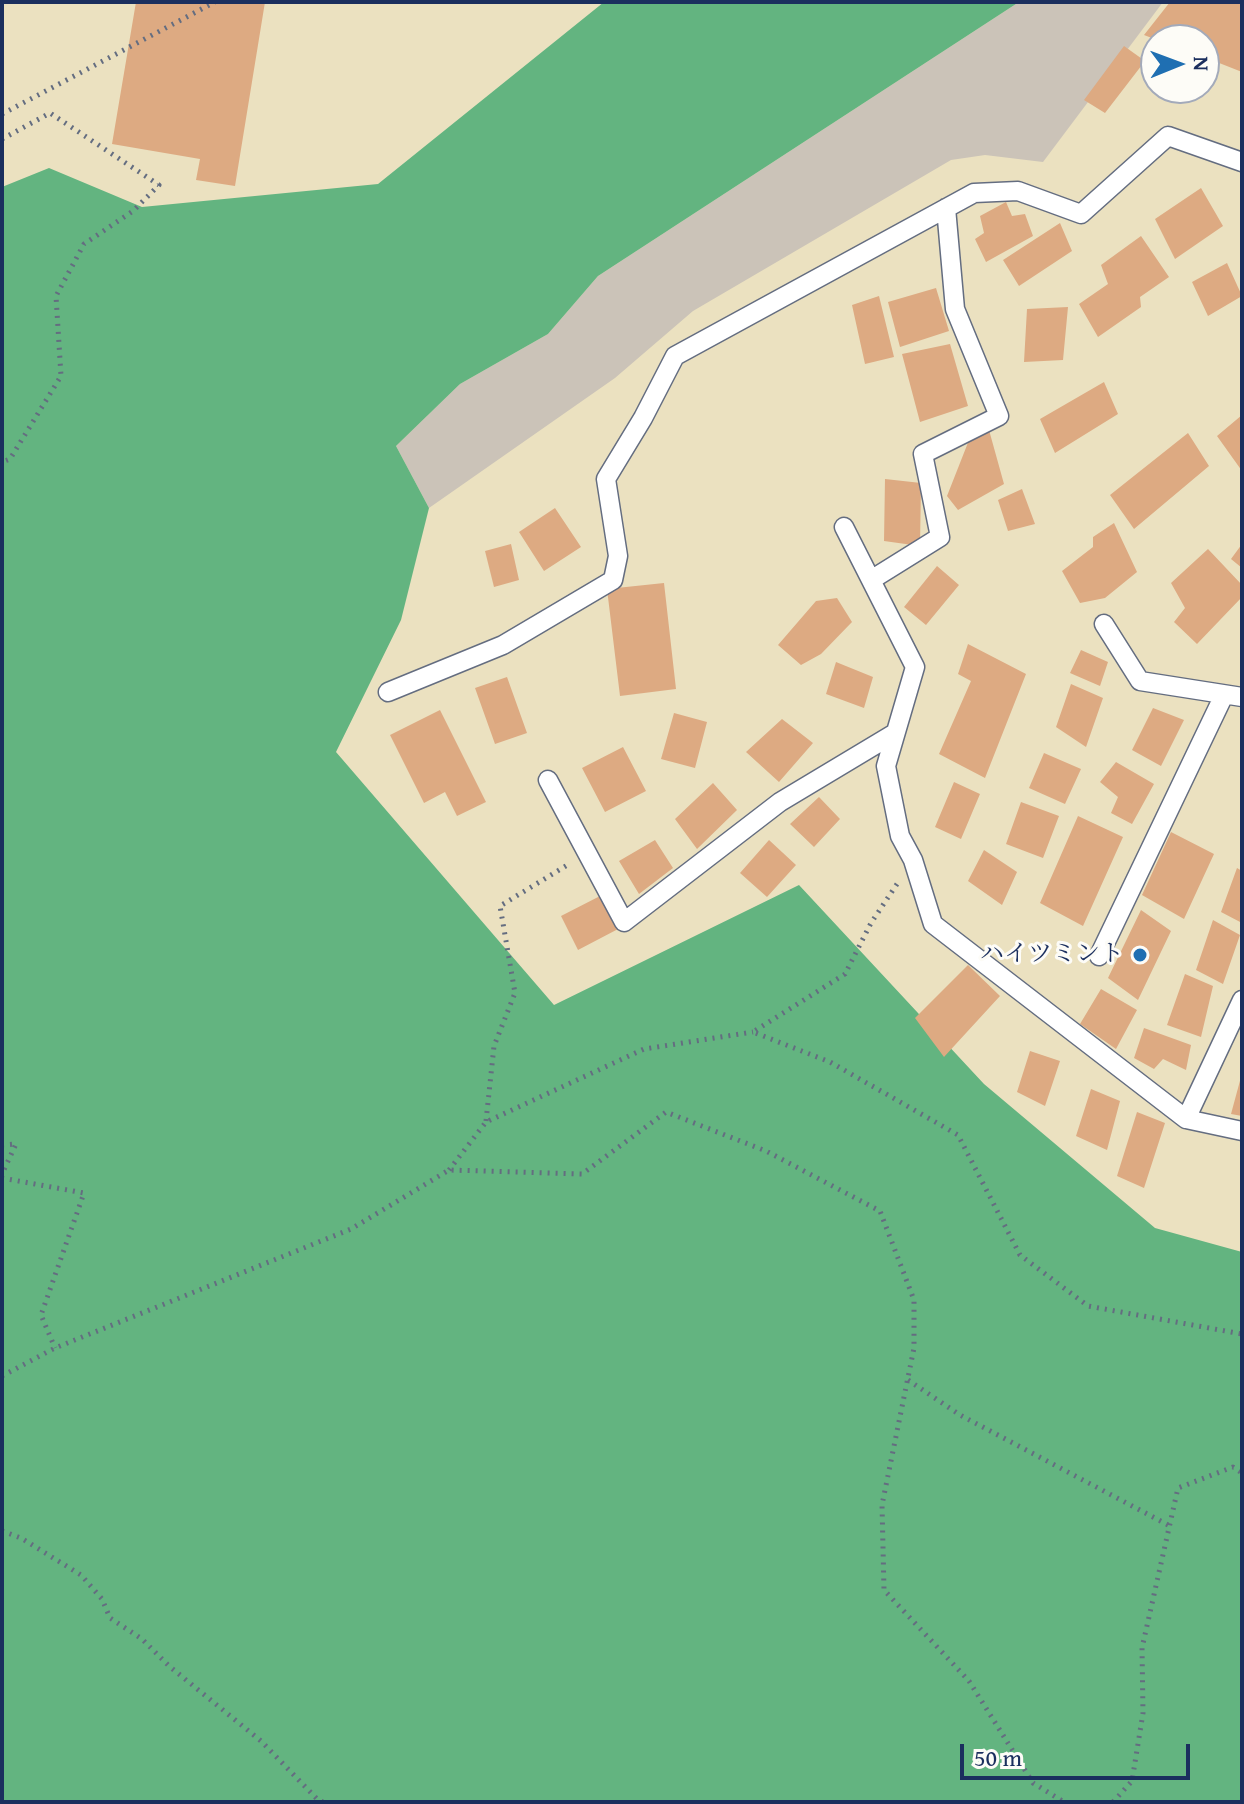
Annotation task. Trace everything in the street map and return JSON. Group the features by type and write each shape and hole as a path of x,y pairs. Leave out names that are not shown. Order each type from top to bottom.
{"lane":[{"path":"388,692 503,645 613,580 618,556 606,479 643,418 675,356 974,193 1018,191 1081,214 1168,136 1242,162"},
{"path":"871,580 940,537 923,454 999,416 955,309 946,208"},
{"path":"844,527 915,667 886,766 900,836 913,860 933,924 1186,1119 1242,1131"},
{"path":"1099,956 1233,696 1140,681 1104,624"},
{"path":"548,780 624,922 780,802 895,733"},
{"path":"1186,1119 1242,1000"}],"path":[{"path":"2,114 215,2"},
{"path":"2,139 50,113 159,185 133,211 84,244 56,296 61,376 10,459 2,462"},
{"path":"486,1122 494,1046 515,993 500,906 587,852"},
{"path":"2,1376 55,1348 351,1229 449,1170 486,1122 644,1049 753,1032 845,974 871,923 913,860"},
{"path":"753,1032 830,1062 958,1135 1020,1255 1088,1306 1242,1334"},
{"path":"449,1170 582,1174 666,1112 766,1151 880,1211 914,1300 914,1348 882,1505 884,1590 969,1681 1033,1783 1064,1802"},
{"path":"2,1145 16,1144 2,1176 84,1193 41,1315 55,1348"},
{"path":"908,1380 972,1421 1170,1526"},
{"path":"1113,1802 1132,1781 1143,1713 1142,1648 1178,1488 1233,1467 1242,1473"},
{"path":"2,1531 21,1538 81,1575 102,1599 110,1618 142,1639 169,1666 261,1741 323,1802"}],"shaded area":[{"path":"1019,2 1163,2 1146,24 1140,24 1140,33 1043,162 985,155 951,160 693,311 615,378 429,508 396,446 460,384 548,334 598,276"}],"green space":[{"path":"604,2 1019,2 598,276 548,334 460,384 396,446 429,508 401,620 336,752 554,1005 799,885 984,1084 1155,1228 1242,1252 1242,1802 2,1802 2,187 49,168 142,207 378,184"}],"building":[{"path":"136,2 265,2 235,186 196,180 200,159 112,144"},
{"path":"1170,2 1242,2 1242,72 1220,63 1220,24 1153,24"},
{"path":"1124,46 1140,57 1140,68 1105,113 1084,100"},
{"path":"1201,188 1223,226 1175,259 1155,219"},
{"path":"1006,202 1012,216 1025,214 1033,236 986,262 975,239 984,233 980,216"},
{"path":"1060,223 1072,251 1019,286 1003,260"},
{"path":"1141,236 1169,277 1140,297 1141,307 1098,337 1079,304 1108,284 1101,265"},
{"path":"1227,263 1242,296 1208,316 1192,282"},
{"path":"936,288 949,331 900,347 888,302"},
{"path":"879,296 894,357 865,364 852,305"},
{"path":"1068,307 1063,360 1024,362 1027,309"},
{"path":"950,344 968,406 920,422 902,354"},
{"path":"1104,382 1118,414 1055,453 1040,419"},
{"path":"1242,415 1242,471 1217,436"},
{"path":"989,430 1004,484 958,510 947,496 971,435"},
{"path":"1188,433 1209,466 1134,529 1110,495"},
{"path":"885,479 921,483 920,546 884,541"},
{"path":"1022,489 1035,524 1008,531 998,500"},
{"path":"555,508 581,547 544,571 519,532"},
{"path":"1114,523 1137,572 1105,598 1080,603 1062,571 1093,547 1093,537"},
{"path":"511,544 519,580 494,587 485,551"},
{"path":"1242,544 1242,568 1231,559"},
{"path":"1208,549 1242,585 1242,597 1197,644 1174,622 1185,608 1171,583"},
{"path":"937,566 959,585 926,625 904,607"},
{"path":"664,583 676,689 620,696 607,589"},
{"path":"837,598 852,622 821,654 801,665 778,645 816,601"},
{"path":"968,644 1026,674 985,778 939,754 971,681 958,674"},
{"path":"1081,650 1108,662 1100,686 1070,673"},
{"path":"836,662 873,677 864,708 826,694"},
{"path":"507,677 527,733 495,744 475,688"},
{"path":"1071,684 1103,698 1086,747 1056,727"},
{"path":"1153,708 1184,720 1161,766 1132,750"},
{"path":"440,710 486,802 457,816 445,792 424,803 390,735"},
{"path":"674,713 707,722 695,768 661,759"},
{"path":"782,719 813,743 779,782 746,752"},
{"path":"623,747 646,791 605,812 582,768"},
{"path":"1044,753 1081,769 1065,804 1029,788"},
{"path":"1116,762 1154,784 1132,824 1111,813 1118,797 1100,782"},
{"path":"954,782 980,794 961,839 935,827"},
{"path":"713,783 737,810 697,849 675,819"},
{"path":"819,797 840,819 814,847 790,824"},
{"path":"1021,802 1059,816 1043,858 1006,844"},
{"path":"1078,816 1123,837 1083,926 1040,903"},
{"path":"1171,832 1214,854 1184,919 1142,895"},
{"path":"655,840 673,868 639,894 619,861"},
{"path":"769,840 796,865 767,897 740,873"},
{"path":"984,850 1017,872 1002,905 968,881"},
{"path":"1237,868 1242,871 1242,923 1221,912"},
{"path":"602,895 620,928 578,950 561,916"},
{"name":"ハイツミント","path":"1141,910 1171,931 1138,1000 1108,978"},
{"path":"1213,920 1240,935 1223,984 1196,970"},
{"path":"968,965 1000,996 944,1057 915,1018"},
{"path":"1185,974 1213,986 1201,1037 1167,1025"},
{"path":"1101,989 1137,1010 1116,1049 1080,1024"},
{"path":"1144,1028 1191,1045 1186,1070 1163,1059 1154,1069 1134,1058"},
{"path":"1030,1051 1060,1061 1045,1106 1017,1092"},
{"path":"1242,1077 1242,1116 1231,1114"},
{"path":"1091,1089 1120,1101 1107,1150 1076,1136"},
{"path":"1137,1112 1165,1123 1144,1188 1117,1176"}],"place":[{"name":"ハイツミント","path":"1140,955"}]}
